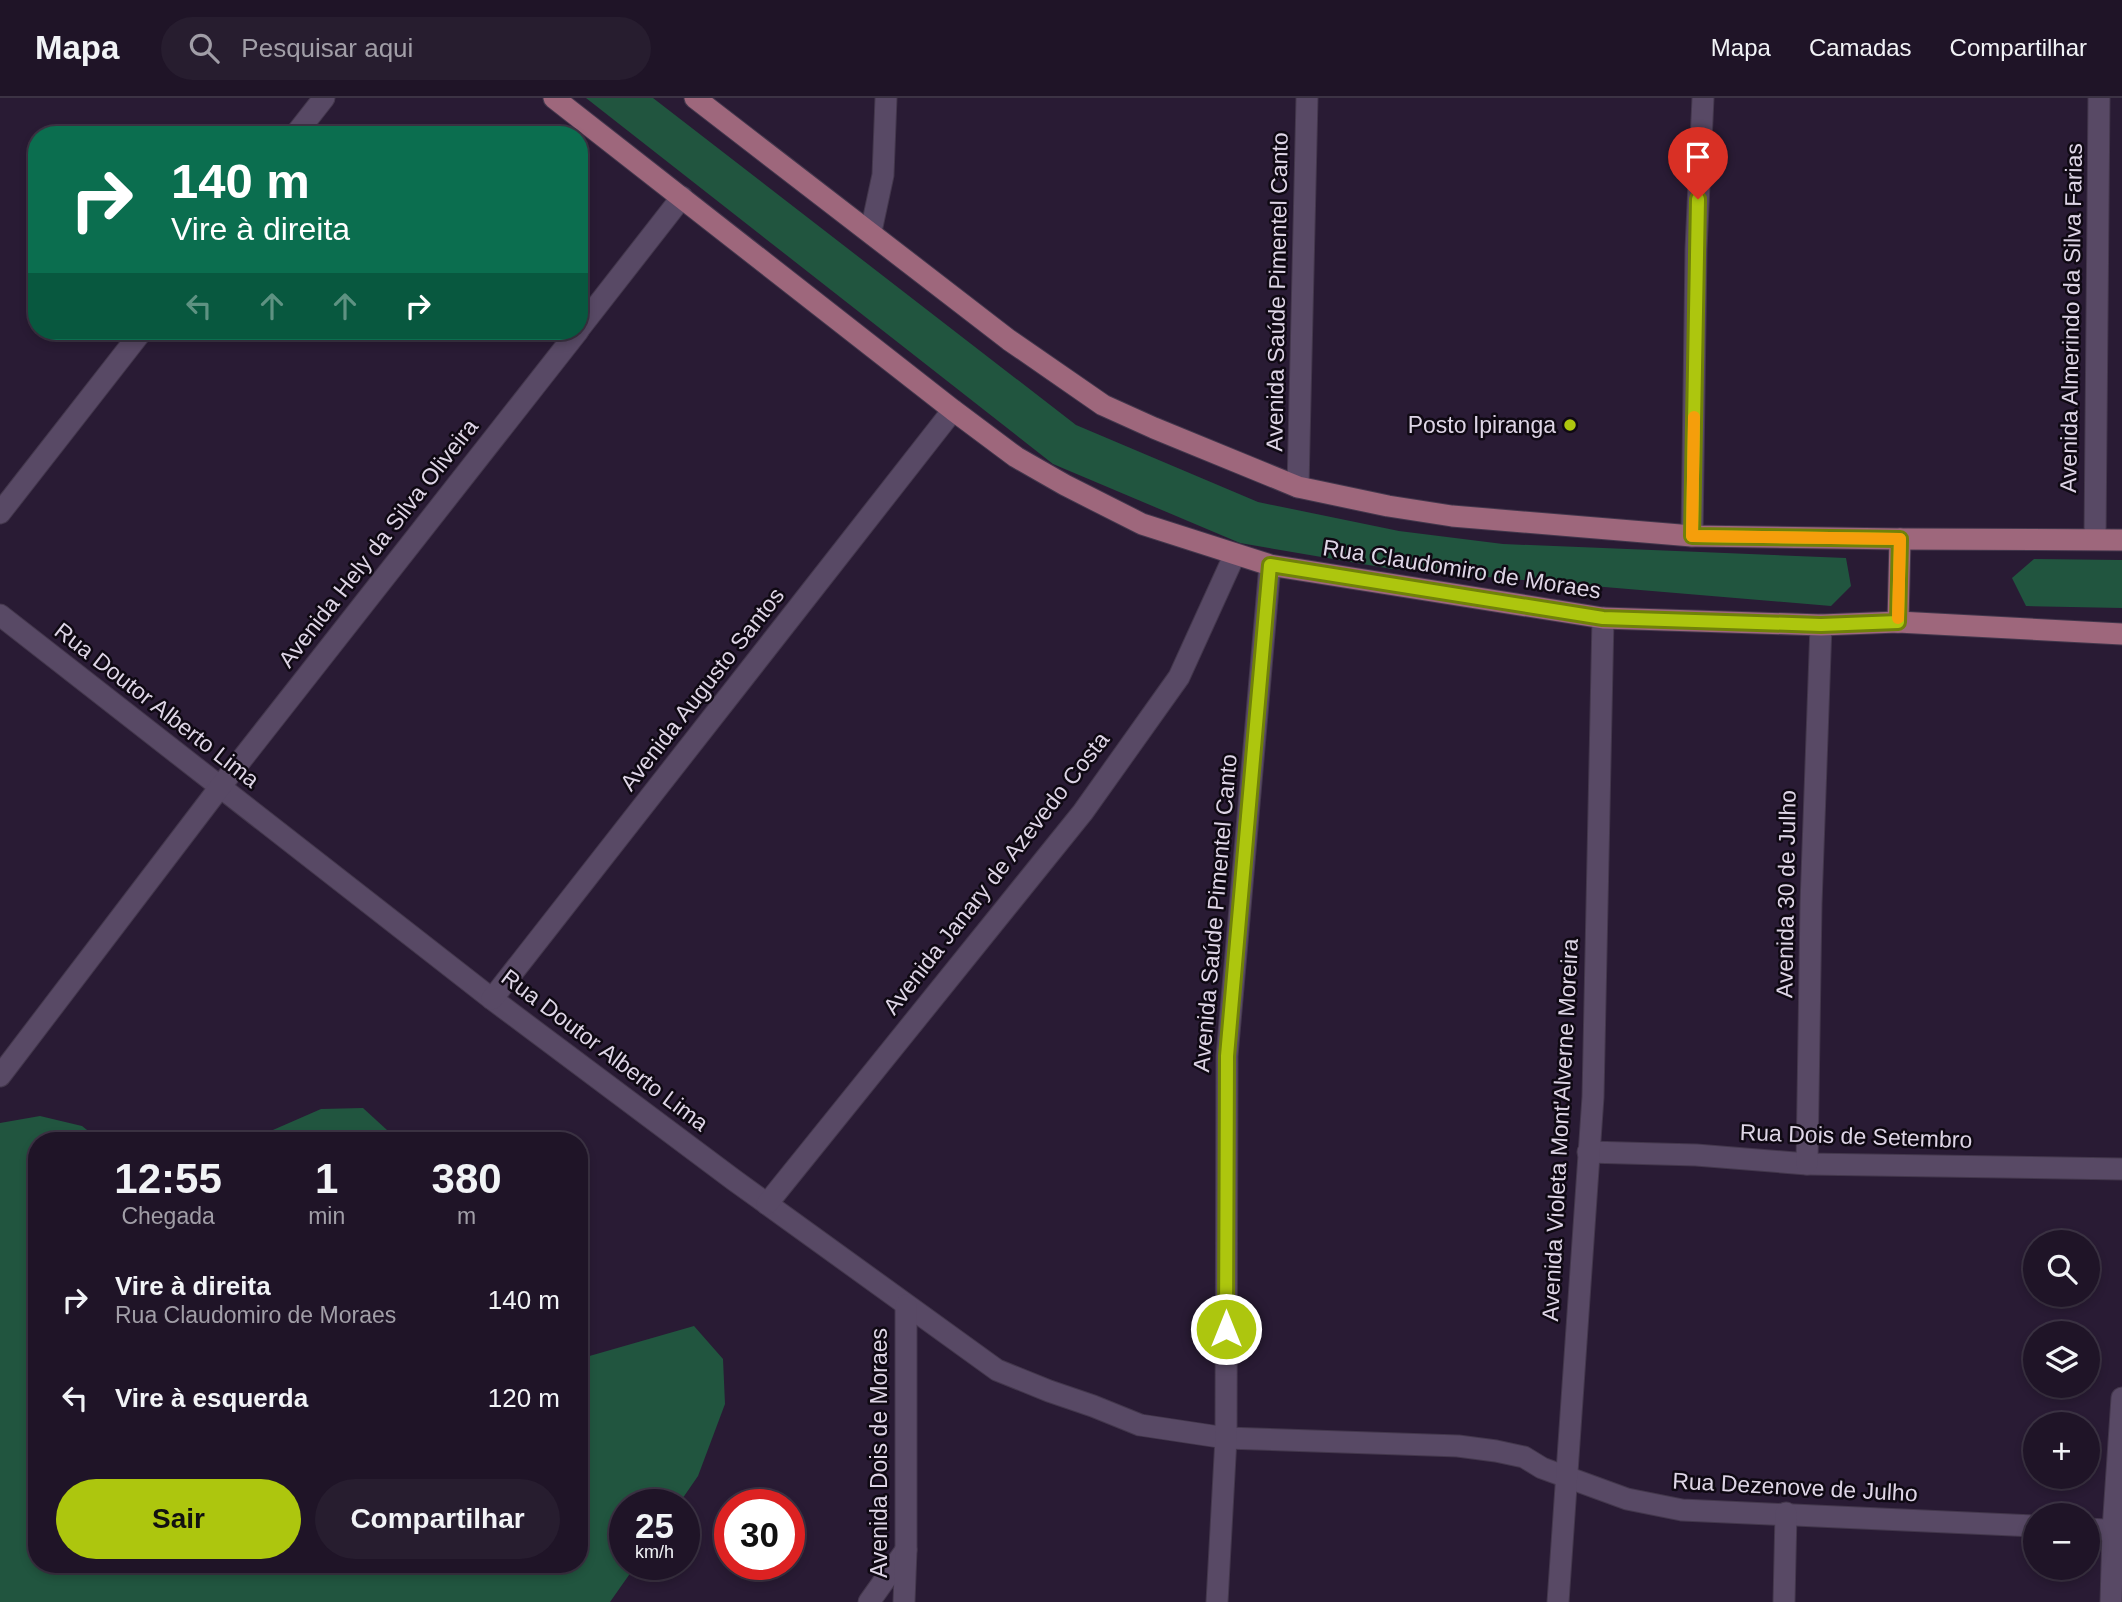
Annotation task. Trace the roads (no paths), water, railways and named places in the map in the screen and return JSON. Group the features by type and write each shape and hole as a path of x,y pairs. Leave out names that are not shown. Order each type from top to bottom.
{"main road":[{"name":"Rua Claudomiro de Moraes","path":"554,98 953,411 1016,457 1142,524 1270,565 1603,618 1821,625 1898,622 2122,634"},
{"path":"695,98 1019,347 1103,405 1298,487 1452,516 1692,536 2122,540"},
{"path":"1898,622 1900,539"}],"street":[{"path":"302,126 324,98"},
{"path":"871,232 883,175 886,98"},
{"name":"Avenida Saúde Pimentel Canto","path":"1298,487 1307,98"},
{"path":"1692,536 1696,249 1703,98"},
{"name":"Avenida Almerindo da Silva Farias","path":"2095,539 2099,98"},
{"name":"Avenida Hely da Silva Oliveira","path":"588,317 682,197"},
{"path":"0,513 135,340"},
{"name":"Avenida Hely da Silva Oliveira","path":"0,1076 220,788 570,340"},
{"name":"Avenida Augusto Santos","path":"492,999 953,411"},
{"name":"Avenida Janary de Azevedo Costa","path":"767,1204 1083,812 1179,677 1235,554"},
{"name":"Avenida Saúde Pimentel Canto","path":"1217,1602 1226,1438 1227,1056 1270,565"},
{"name":"Rua Doutor Alberto Lima","path":"0,615 492,999 767,1204 997,1370 1140,1425 1226,1438"},
{"name":"Avenida Violeta Mont'Alverne Moreira","path":"1559,1602 1592,1097 1603,618"},
{"name":"Avenida 30 de Julho","path":"1807,1164 1811,904 1821,625"},
{"name":"Rua Dois de Setembro","path":"1588,1152 1696,1155 1807,1164 2122,1169"},
{"name":"Avenida Dois de Moraes","path":"904,1602 906,1305"},
{"path":"2110,1602 2117,1530 2122,1398"},
{"name":"Rua Dezenove de Julho","path":"1226,1438 1458,1446 1496,1451 1524,1457 1566,1478 1627,1499 1682,1510 2023,1525"},
{"path":"1784,1602 1786,1513"},
{"path":"869,1602 906,1550"}],"place":[{"name":"Posto Ipiranga","path":"1570,425"}]}
